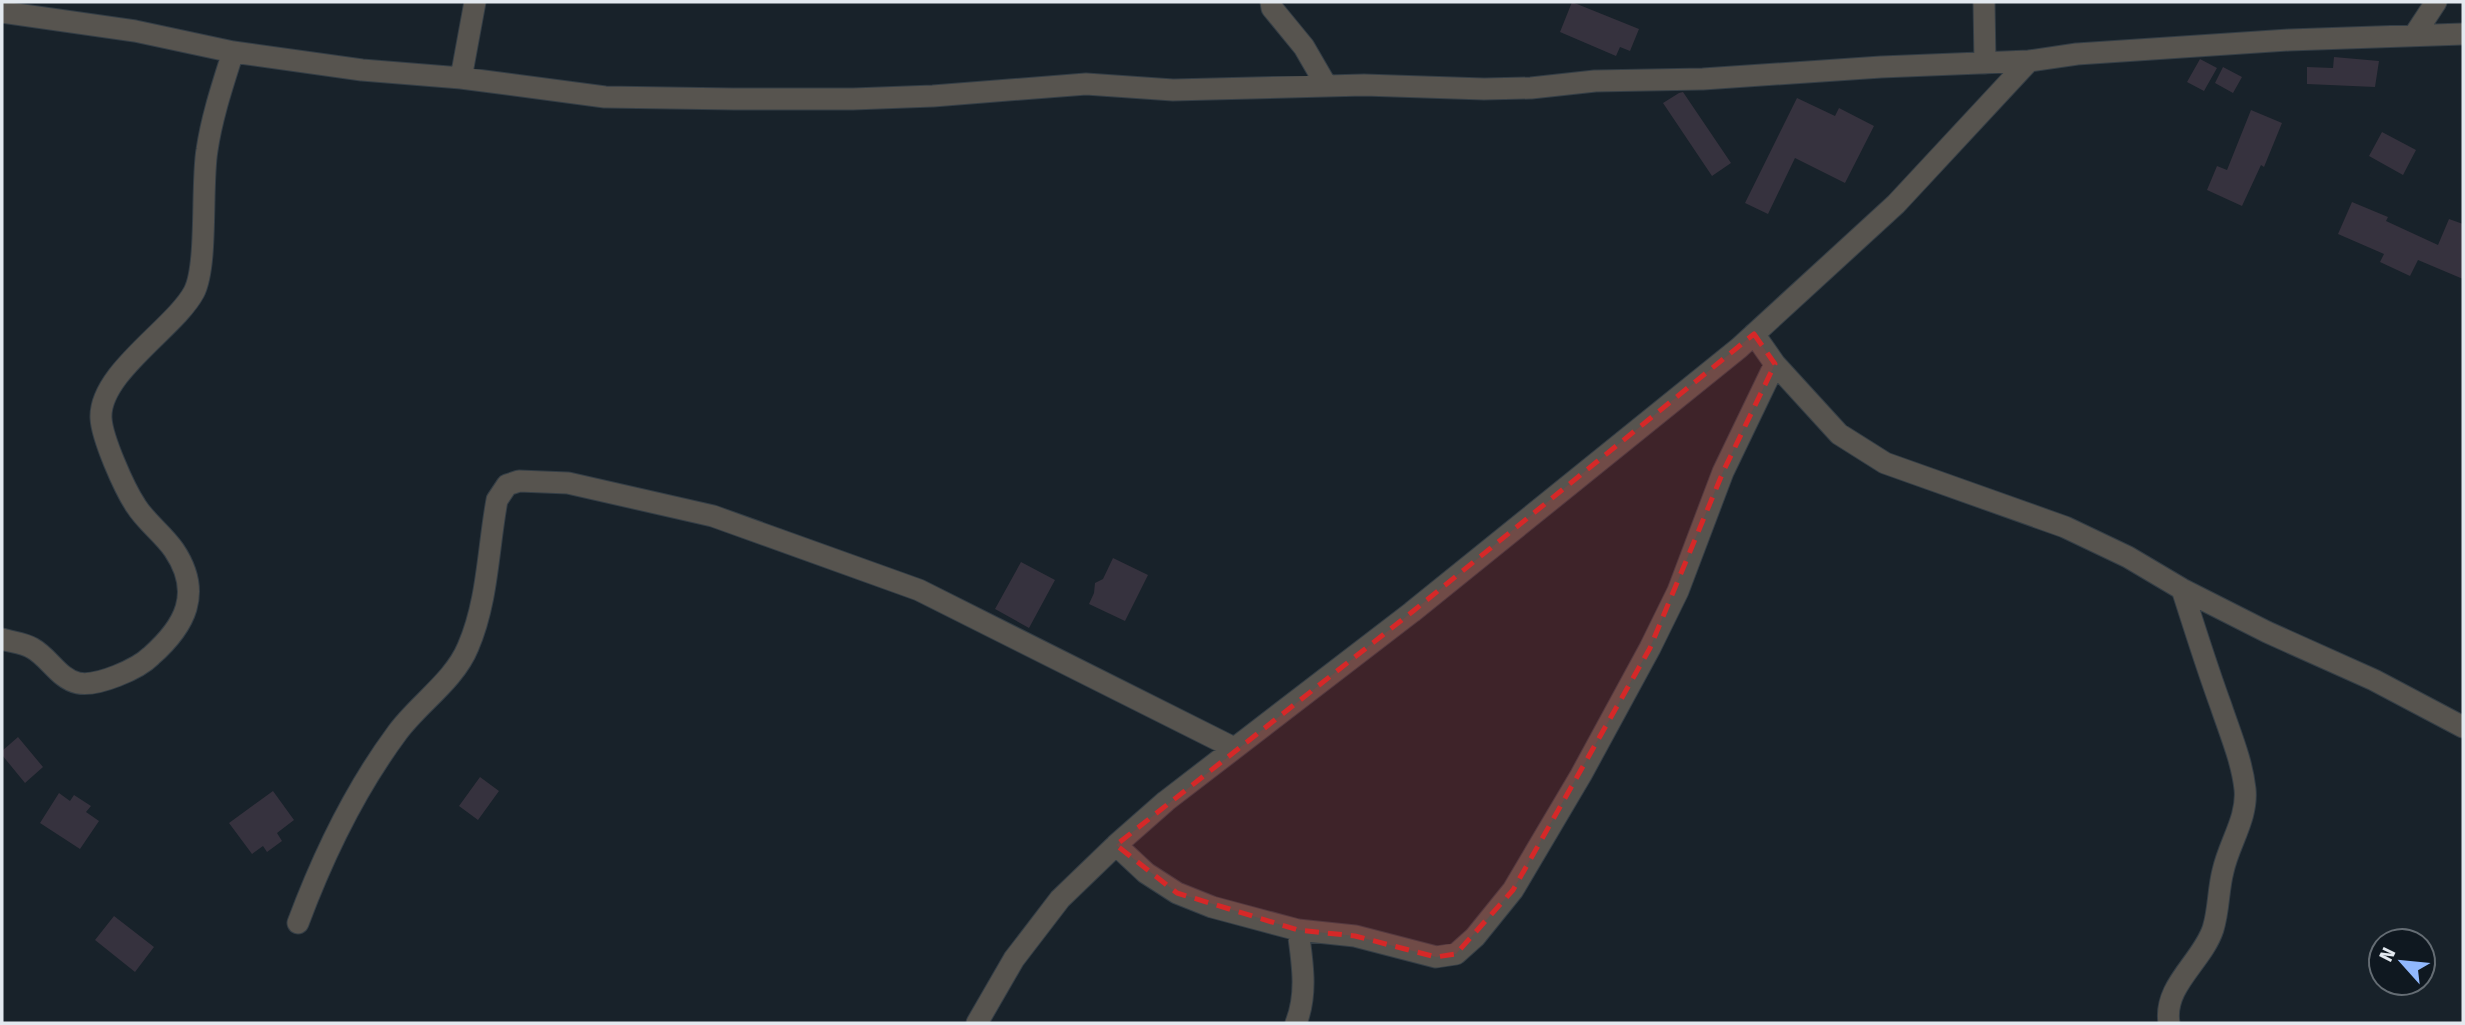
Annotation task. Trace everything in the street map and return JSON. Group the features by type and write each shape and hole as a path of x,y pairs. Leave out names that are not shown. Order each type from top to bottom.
{"street":[{"path":"461,78 475,2"},
{"path":"1271,2 1277,16 1304,47 1326,85"},
{"path":"1984,2 1985,63"},
{"path":"2415,34 2436,2"},
{"path":"2,12 124,29 233,52 362,70 461,78 605,97 709,99 893,98 1086,85 1173,90 1326,85 1531,88 1595,81 1703,79 2029,61 2142,49 2415,34 2463,34"},
{"path":"2,639 31,648 66,678 80,684 103,680 143,664 172,638 185,617 188,599 187,575 174,550 136,507 115,466 100,417 107,394 127,364 181,311 195,290 201,258 207,149 233,52"},
{"path":"977,1023 1014,959 1060,899 1116,845 1166,801 1412,612 1755,334 1896,204 2029,61"},
{"path":"1755,334 1775,364 1839,434 1885,463 2065,527 2128,557 2182,589 2267,632 2374,680 2463,727"},
{"path":"1116,845 1146,873 1177,893 1212,907 1298,930 1355,936 1436,957 1455,954 1475,937 1513,890 1581,775 1650,648 1678,591 1723,472 1775,364"},
{"path":"299,923 314,880 371,769 399,730 452,673 467,650 476,625 498,500 507,485 519,481 568,483 713,516 820,552 919,590 1234,748"},
{"path":"2169,1023 2167,1012 2171,999 2181,979 2205,947 2214,927 2223,870 2243,815 2246,790 2235,745 2182,589"},
{"path":"1296,1023 1301,1010 1304,976 1298,930"}],"highlighted area":[{"path":"1754,334 1775,364 1723,472 1650,648 1513,890 1456,954 1436,957 1355,936 1298,930 1177,893 1116,845 1412,612"}],"building":[{"path":"1572,2 1639,29 1630,51 1620,47 1616,56 1560,32"},
{"path":"2334,57 2379,61 2375,87 2307,84 2307,67 2333,68"},
{"path":"2200,59 2217,68 2204,91 2187,82"},
{"path":"2223,67 2242,77 2233,93 2215,83"},
{"path":"1683,92 1731,163 1712,176 1663,103"},
{"path":"1797,98 1835,116 1839,108 1874,126 1845,183 1795,158 1768,214 1745,203"},
{"path":"2251,110 2282,123 2264,167 2261,165 2242,206 2207,190 2217,166 2227,170"},
{"path":"2382,132 2416,150 2403,175 2369,156"},
{"path":"2352,202 2388,217 2386,221 2438,245 2449,219 2463,224 2463,279 2418,260 2410,276 2380,262 2384,254 2338,234"},
{"path":"1113,558 1148,575 1125,621 1089,604 1095,583 1103,579"},
{"path":"1021,562 1055,580 1029,628 995,609"},
{"path":"18,737 43,767 25,783 2,755 2,751"},
{"path":"480,777 499,791 478,820 459,806"},
{"path":"273,791 294,820 277,833 282,841 267,852 263,846 252,854 229,823"},
{"path":"59,793 70,801 74,795 91,806 86,812 99,821 80,849 40,823"},
{"path":"114,916 154,947 135,972 95,940"}]}
